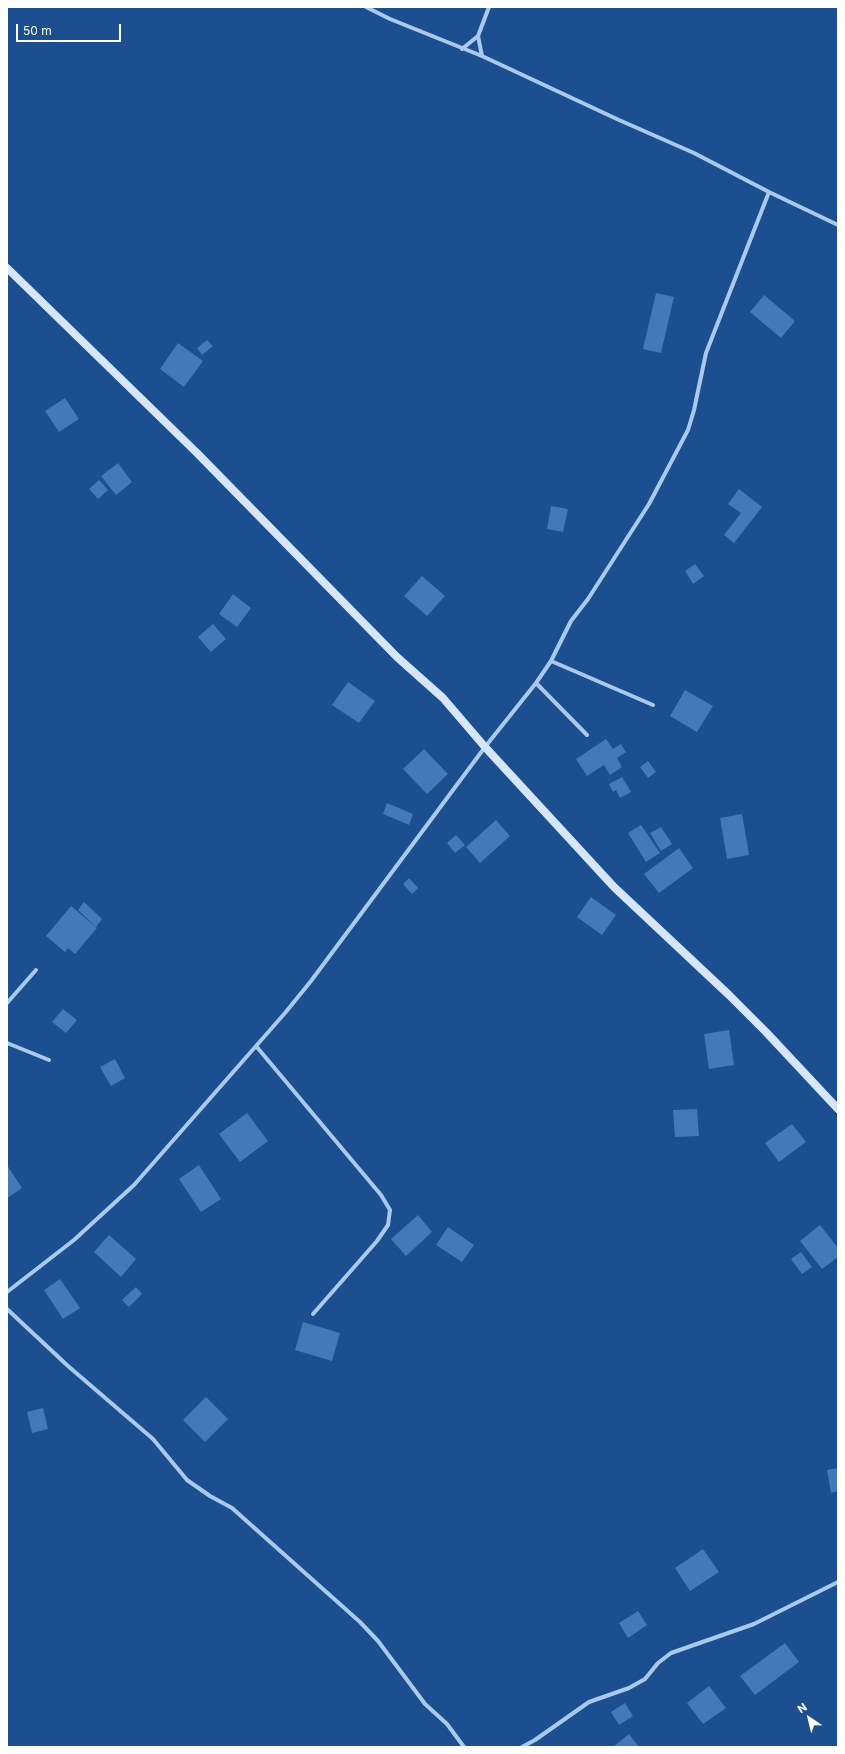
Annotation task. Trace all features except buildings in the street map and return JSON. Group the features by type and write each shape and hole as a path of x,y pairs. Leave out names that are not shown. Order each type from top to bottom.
{"street":[{"path":"366,7 390,19 482,56 694,153 769,192 838,225"},
{"path":"462,49 478,36 489,7"},
{"path":"478,36 482,56"},
{"path":"7,1292 74,1240 134,1185 256,1046 311,981 485,748 536,683 551,661 571,621 588,599 649,504 688,430 694,410 706,353 769,192"},
{"path":"7,268 197,453 397,657 443,698 485,748 614,886 729,995 766,1032 838,1110"},
{"path":"551,661 653,705"},
{"path":"536,683 587,736"},
{"path":"7,1003 36,970"},
{"path":"7,1043 49,1060"},
{"path":"256,1046 381,1195 390,1210 388,1225 377,1241 312,1314"},
{"path":"7,1309 68,1366 153,1439 187,1480 210,1496 232,1508 360,1622 378,1641 425,1704 447,1724 464,1747"},
{"path":"522,1747 535,1740 589,1702 629,1688 645,1678 658,1663 671,1653 754,1624 838,1582"}]}
